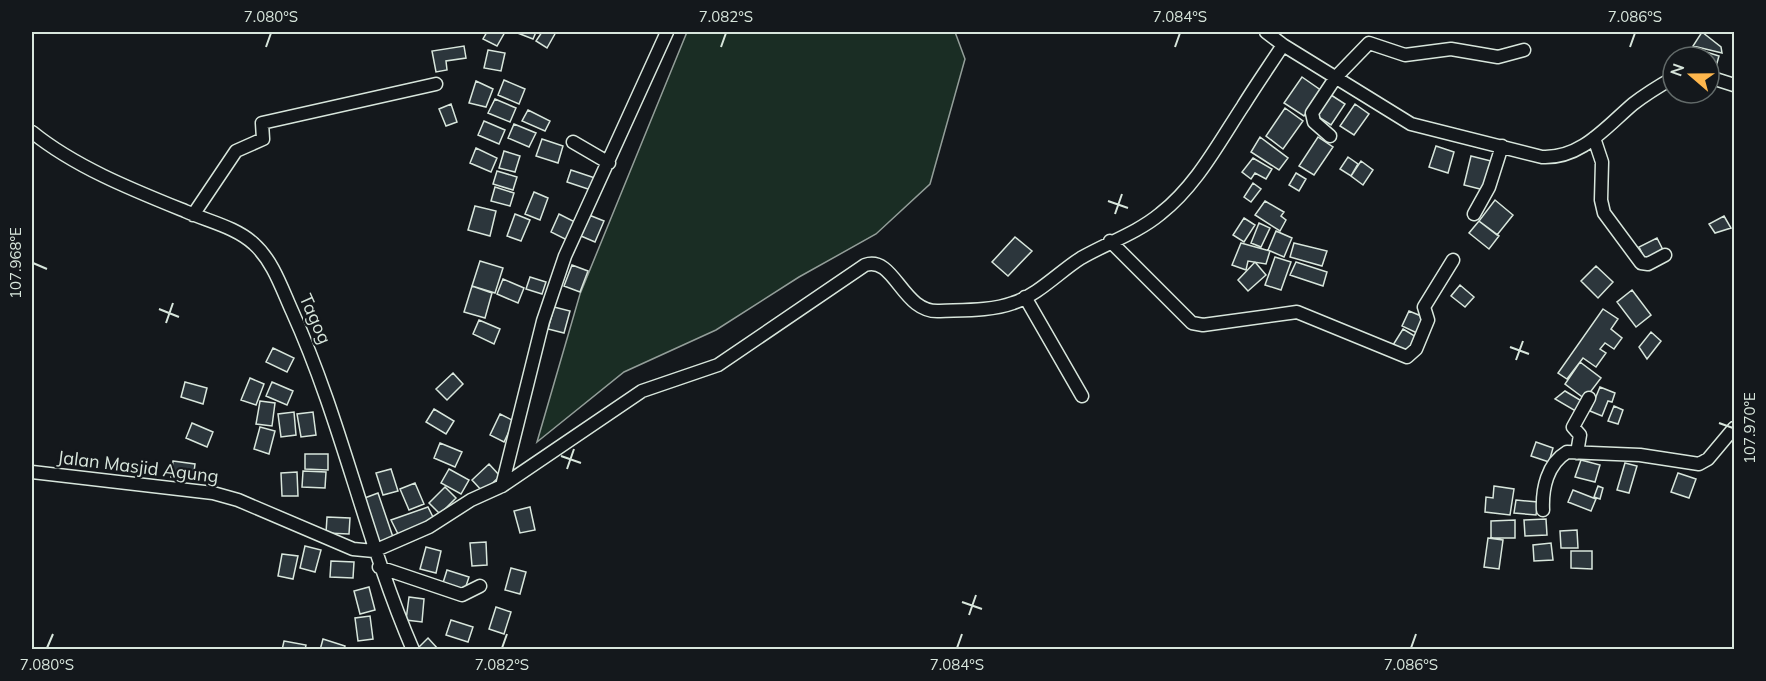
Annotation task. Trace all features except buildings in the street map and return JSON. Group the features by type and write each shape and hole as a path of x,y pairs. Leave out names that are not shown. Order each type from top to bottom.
{"street":[{"path":"502,486 547,308 565,256 667,32"},
{"path":"1266,32 1283,45 1410,124 1550,157 1570,152 1594,138 1648,93 1661,85"},
{"path":"1330,136 1314,122 1311,114 1336,78 1369,43 1405,55 1451,49 1498,57 1524,51"},
{"path":"374,551 429,527 471,500 502,486 642,391 718,365 865,265 875,263 884,267 912,303 929,311 1007,305 1025,297 1110,241 1143,227 1177,200 1211,157 1283,45"},
{"path":"194,215 236,151 263,139 262,123 436,84"},
{"name":"Tagog","path":"32,132 79,162 194,215 237,232 255,244 272,268 307,343 337,425 379,567 413,650"},
{"path":"1594,138 1602,162 1601,200 1604,213 1641,262 1648,264 1665,255"},
{"path":"573,142 609,163"},
{"path":"1474,214 1489,187 1502,146"},
{"path":"1110,241 1192,323 1203,325 1297,312 1407,357 1416,349 1428,320 1424,307 1453,261"},
{"path":"1025,297 1082,396"},
{"path":"1577,453 1580,435 1574,427 1589,398"},
{"path":"1543,510 1543,484 1563,454 1640,455 1699,464 1708,459 1734,428"},
{"name":"Jalan Masjid Agung","path":"32,472 213,493 238,500 353,549 374,551"},
{"path":"379,567 462,595 480,586"}],"green space":[{"path":"687,32 955,32 965,59 930,184 876,234 799,277 716,330 624,372 537,442 580,294"}]}
